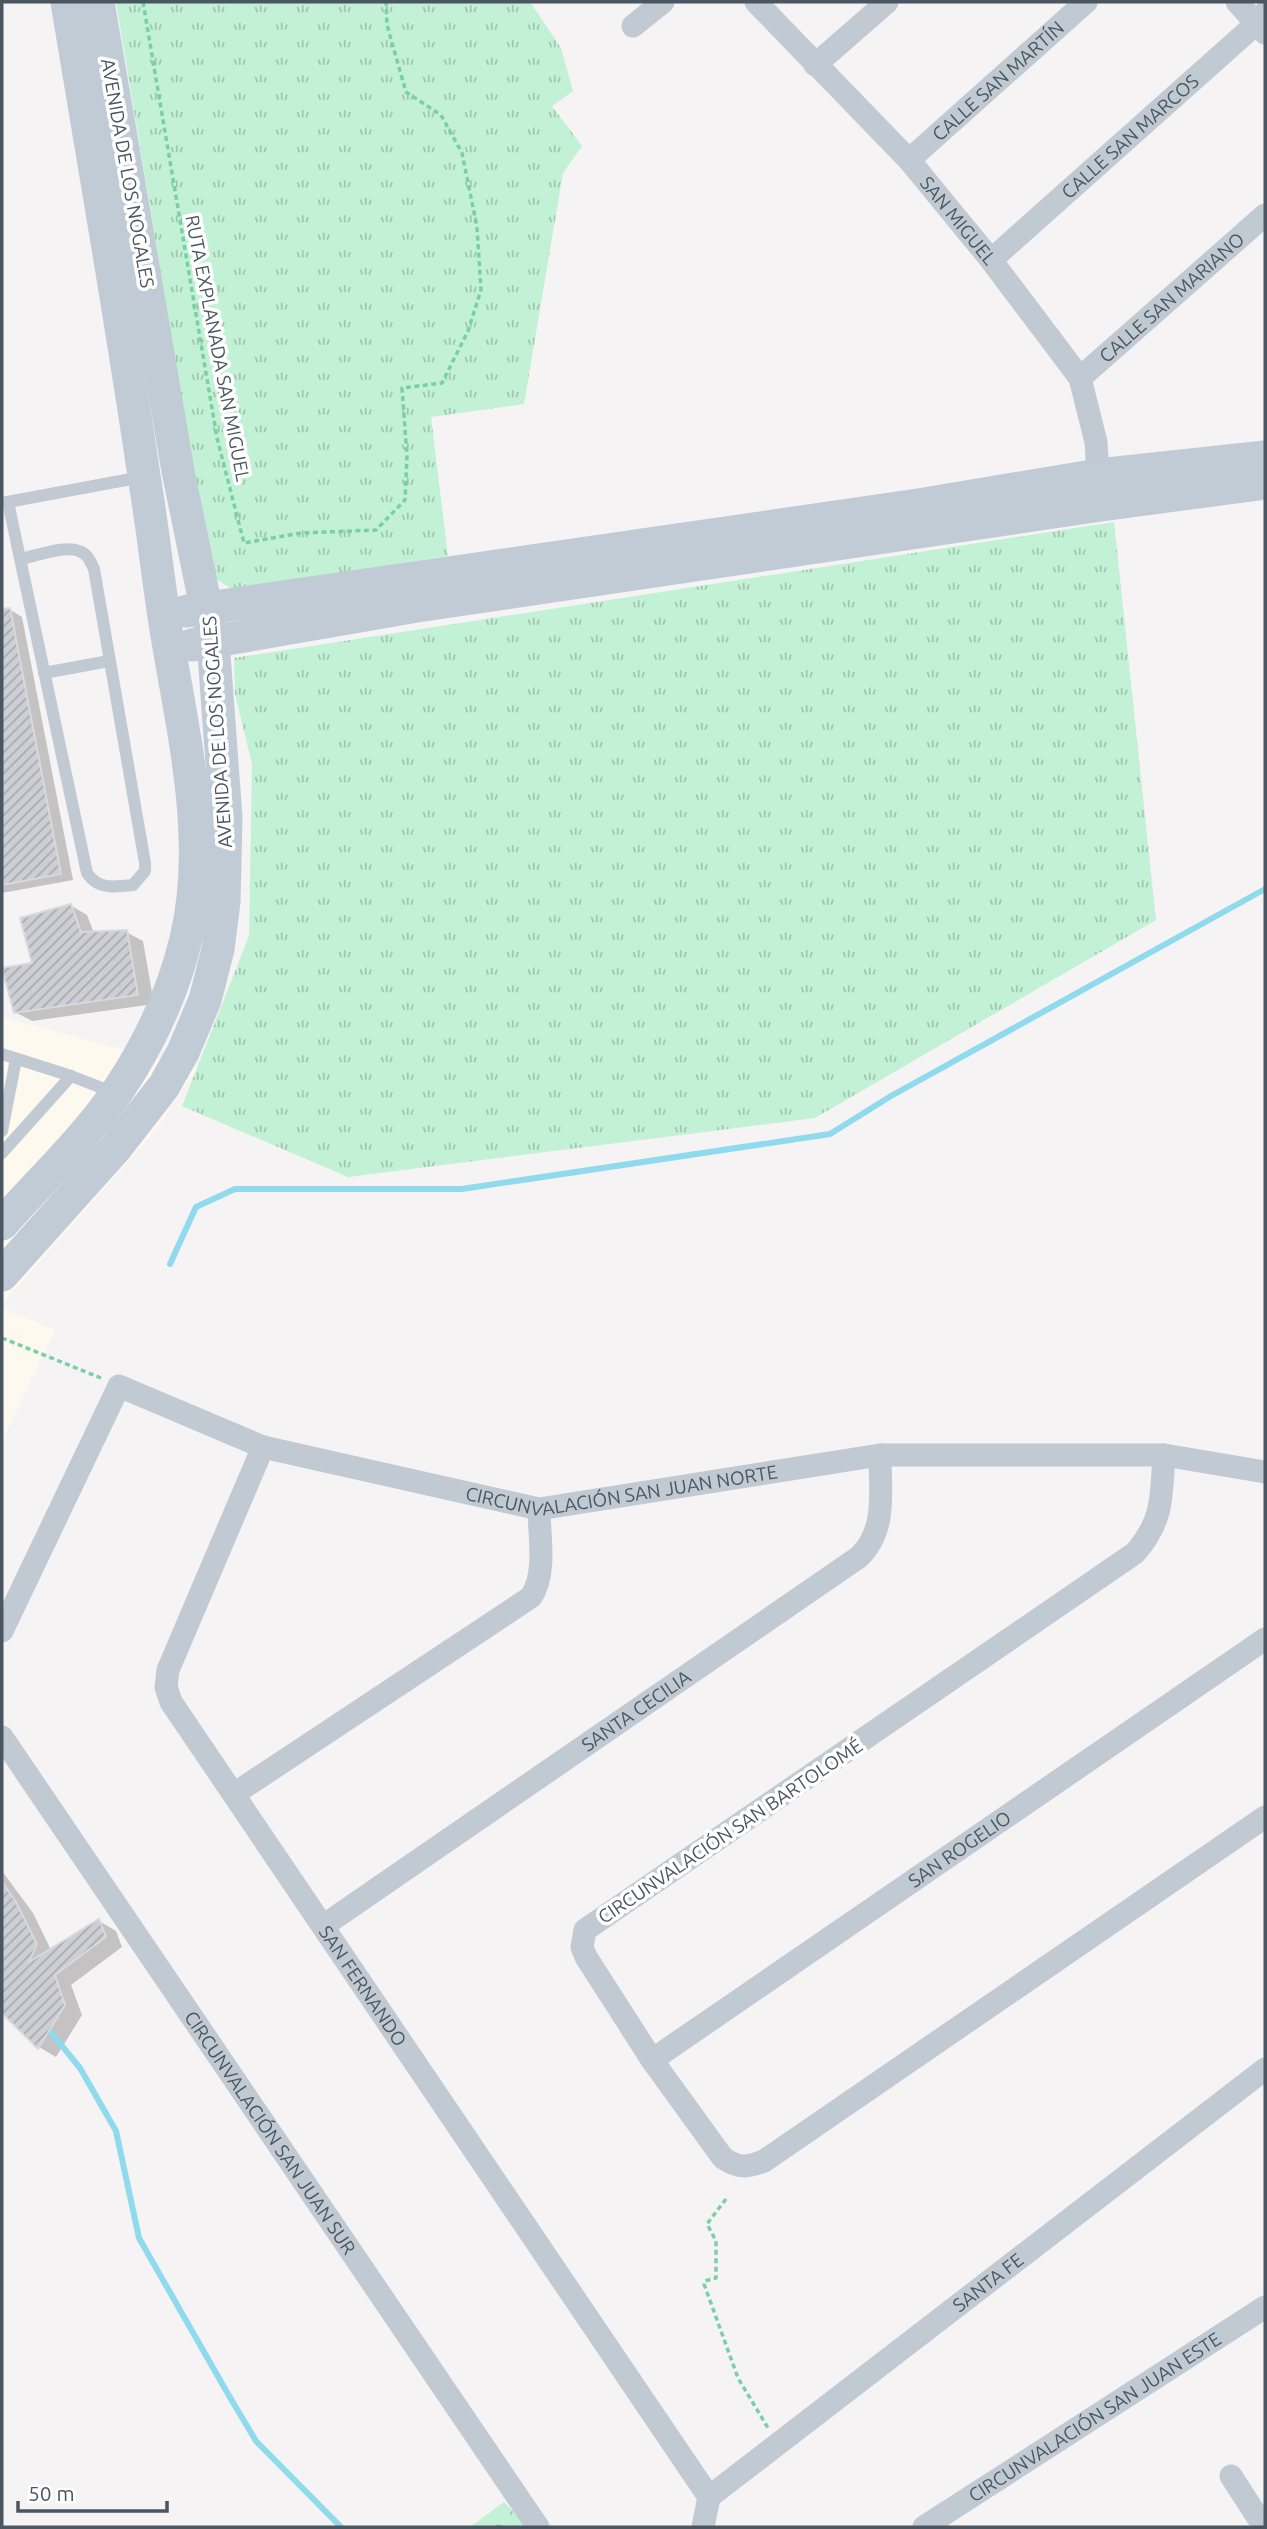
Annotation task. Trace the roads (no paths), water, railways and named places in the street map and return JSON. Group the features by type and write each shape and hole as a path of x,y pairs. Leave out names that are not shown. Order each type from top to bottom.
{"main road":[{"name":"AVENIDA DE LOS NOGALES","path":"2,1224 78,1141 134,1098 183,1052 205,1000 218,949 226,863 226,817 213,641 207,607 161,473 67,2"},
{"name":"AVENIDA DE LOS NOGALES","path":"2,1275 115,1149 134,1098 148,1042 187,938 194,887 195,807 164,615 161,473 98,2"},
{"path":"1099,490 1265,457"},
{"path":"169,649 213,641 415,592 918,505 1099,490 1265,483"},
{"path":"164,615 207,607 415,592"}],"street":[{"path":"633,26 663,2"},
{"name":"SAN MIGUEL","path":"755,2 909,160 991,260 1080,378 1096,442 1099,490"},
{"path":"815,65 887,2"},
{"name":"CALLE SAN MARTÍN","path":"909,160 1086,2"},
{"path":"1237,2 1262,23"},
{"name":"CALLE SAN MARCOS","path":"991,260 1262,23"},
{"name":"CALLE SAN MARIANO","path":"1080,378 1265,215"},
{"name":"CIRCUNVALACIÓN SAN JUAN NORTE","path":"2,1631 119,1386 263,1447 539,1509 880,1455 1164,1455 1265,1472"},
{"name":"SAN FERNANDO","path":"263,1447 168,1670 166,1687 171,1702 709,2497"},
{"name":"SANTA CECILIA","path":"323,1926 859,1558 868,1549 879,1525 880,1455"},
{"name":"CIRCUNVALACIÓN SAN BARTOLOMÉ","path":"1164,1455 1160,1508 1153,1529 1135,1553 584,1930 582,1947 652,2060 723,2158 735,2166 750,2167 764,2161 1265,1817"},
{"path":"234,1794 531,1598 538,1587 540,1571 539,1509"},
{"name":"SAN ROGELIO","path":"652,2060 1265,1639"},
{"name":"CIRCUNVALACIÓN SAN JUAN SUR","path":"2,1737 538,2527"},
{"name":"SANTA FE","path":"709,2497 1265,2068"},
{"name":"CIRCUNVALACIÓN SAN JUAN ESTE","path":"924,2527 1265,2307"},
{"path":"1231,2476 1264,2527"},
{"path":"703,2527 709,2497"}],"lane":[{"path":"20,559 78,550 88,556 94,569 145,863 145,871 133,885 103,886 92,880 87,873 20,559 5,502 161,473"},
{"path":"44,673 109,661"},
{"path":"2,1054 134,1098"},
{"path":"2,1131 16,1059"},
{"path":"2,1153 71,1076"}],"waterway":[{"path":"170,1264 196,1207 235,1189 462,1189 830,1134 891,1096 1265,889"},
{"path":"45,2025 80,2068 116,2131 139,2238 228,2394 256,2441 341,2527"}]}
